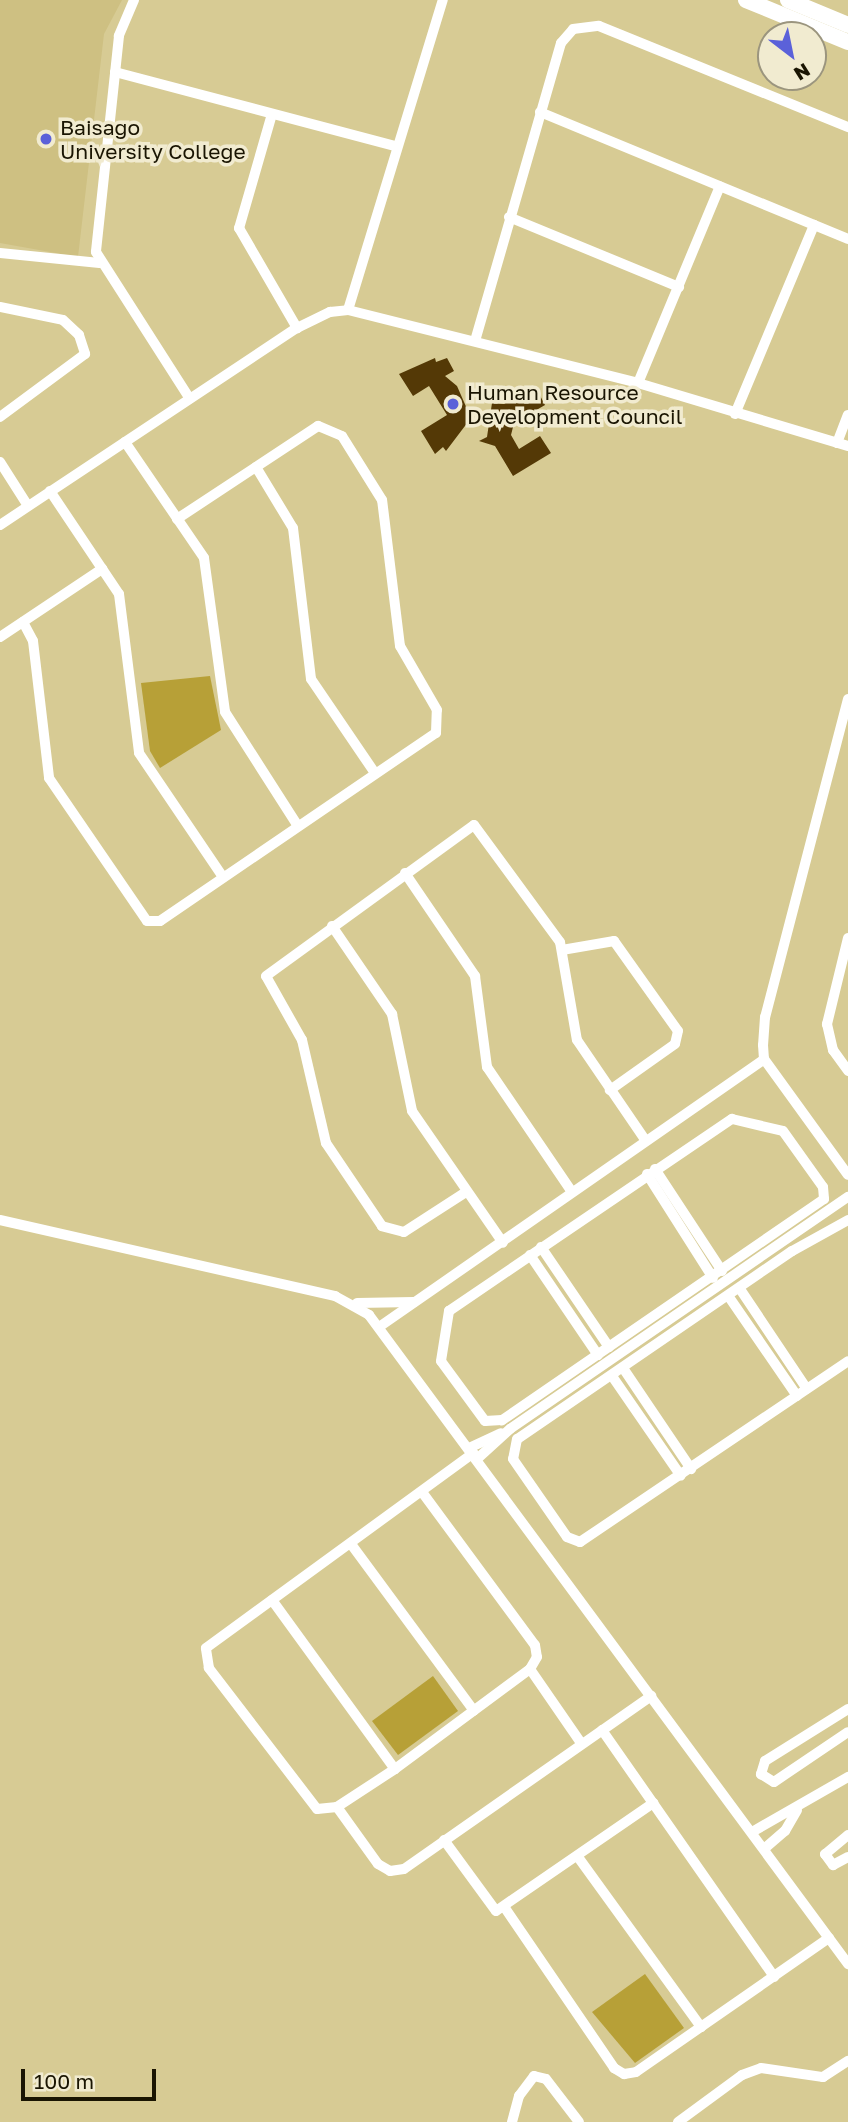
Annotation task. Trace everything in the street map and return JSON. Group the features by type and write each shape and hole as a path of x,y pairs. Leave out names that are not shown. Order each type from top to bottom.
{"main road":[{"path":"746,0 848,42"},
{"path":"788,0 848,25"}],"street":[{"path":"134,0 119,36 95,246 100,263 190,399"},
{"path":"348,310 395,146 443,0"},
{"path":"475,341 561,43 573,29 590,25 848,127"},
{"path":"115,72 395,146"},
{"path":"540,112 848,239"},
{"path":"272,114 239,228 297,328"},
{"path":"638,383 720,186"},
{"path":"509,217 679,287"},
{"path":"735,414 814,225"},
{"path":"0,253 100,263"},
{"path":"0,307 63,320 79,335 85,354 0,417"},
{"path":"0,525 297,328 330,312 348,310 475,341 638,383 843,444 848,415"},
{"path":"23,622 33,641 48,778 135,910 147,921 160,921 436,733 440,723 402,652 379,491 342,436 328,427 318,426 177,519"},
{"path":"125,442 206,566 227,716 298,826"},
{"path":"0,462 28,506"},
{"path":"256,467 293,528 311,679 374,773"},
{"path":"50,491 121,599 139,753 223,877"},
{"path":"0,637 102,569"},
{"path":"848,699 765,1017 764,1059 848,1175"},
{"path":"467,1192 413,1228 388,1231 326,1143 302,1040 266,976 405,873 477,825 562,950 574,1033 646,1141"},
{"path":"405,873 474,976 488,1067 572,1192"},
{"path":"332,926 392,1014 412,1111 503,1243"},
{"path":"562,950 614,941 678,1031 675,1044 610,1090"},
{"path":"848,942 827,1024 833,1050 848,1072"},
{"path":"379,1327 764,1059"},
{"path":"728,1120 776,1127 793,1141 825,1196 782,1237 547,1397 491,1423 440,1355 449,1311 651,1172 728,1120"},
{"path":"651,1172 717,1274"},
{"path":"422,1492 535,1645 537,1657 530,1669 395,1769 337,1807 317,1809 307,1801 205,1659 212,1640 510,1429 598,1354 664,1317 717,1274 848,1197"},
{"path":"0,1220 351,1301 384,1306 417,1302"},
{"path":"848,1220 792,1251 729,1297 517,1440 511,1452 570,1540 585,1539 848,1361"},
{"path":"782,1237 792,1251"},
{"path":"541,1247 609,1347"},
{"path":"530,1255 598,1354"},
{"path":"740,1289 807,1389"},
{"path":"729,1297 797,1396"},
{"path":"351,1301 379,1327 848,1964"},
{"path":"664,1317 675,1332"},
{"path":"623,1368 691,1469"},
{"path":"612,1376 681,1476"},
{"path":"547,1397 558,1412"},
{"path":"351,1544 474,1711"},
{"path":"272,1600 395,1769"},
{"path":"530,1669 581,1743"},
{"path":"337,1807 390,1871 404,1869 651,1696"},
{"path":"848,1709 765,1761 761,1773 774,1782 848,1732"},
{"path":"603,1730 774,1977"},
{"path":"752,1832 797,1810 848,1777"},
{"path":"444,1840 490,1909 505,1908 653,1803"},
{"path":"764,1850 785,1831 797,1810"},
{"path":"848,1835 825,1854 833,1865 848,1857"},
{"path":"578,1857 701,2027"},
{"path":"505,1908 614,2068 636,2072 829,1938"},
{"path":"678,2122 742,2075 761,2068 823,2077 848,2061"},
{"path":"512,2122 519,2096 534,2076 546,2079 579,2122"}],"shaded area":[{"name":"Baisago University College","path":"0,0 122,0 104,34 78,257 0,243"},
{"path":"210,676 221,730 160,768 150,751 141,683"},
{"path":"433,1676 458,1711 398,1755 372,1721"},
{"path":"645,1974 684,2028 635,2063 592,2012"}],"building":[{"name":"Human Resource Development Council","path":"435,358 436,362 447,358 454,371 445,376 457,386 471,418 446,451 443,447 435,454 421,431 447,415 429,386 413,396 399,374"},
{"path":"535,386 545,405 514,423 511,435 519,449 540,436 551,453 513,476 495,446 479,441 487,437 492,403 504,404"}],"place":[{"name":"Baisago University College","path":"46,139"},
{"name":"Human Resource Development Council","path":"453,404"}]}
